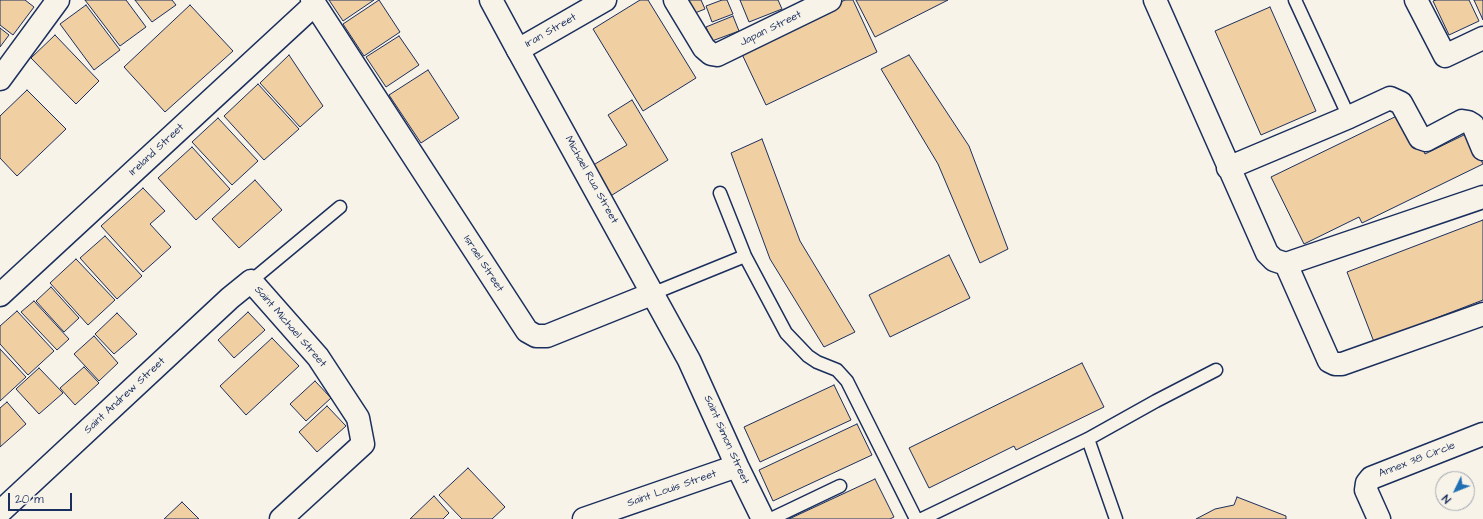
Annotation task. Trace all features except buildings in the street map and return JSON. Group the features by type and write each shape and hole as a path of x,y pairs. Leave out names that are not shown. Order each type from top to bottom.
{"street":[{"path":"0,79 58,0"},
{"name":"Michael Rua Street","path":"491,0 690,360"},
{"name":"Iran Street","path":"518,50 605,0"},
{"name":"Japan Street","path":"675,0 704,48 711,54 717,55 830,0"},
{"path":"1156,0 1228,168 1267,253 1274,260 1286,264 1483,197"},
{"path":"1416,0 1445,56 1483,38"},
{"name":"Israel Street","path":"313,3 527,331 536,336 547,336 654,293"},
{"name":"Ireland Street","path":"0,295 313,3"},
{"path":"1228,168 1390,98 1401,103 1420,138 1423,140 1426,140 1462,121 1473,125 1483,148"},
{"path":"1286,264 1329,362 1335,364 1342,364 1483,314"},
{"name":"Saint Andrew Street","path":"3,503 230,298 251,281"},
{"name":"Saint Michael Street","path":"251,281 318,357 358,418 363,444 281,519"},
{"name":"Saint Simon Street","path":"690,360 737,466 763,519"},
{"name":"Annex 38 Circle","path":"1379,519 1366,490 1367,483 1371,478 1483,434"},
{"name":"Saint Louis Street","path":"584,519 737,466"}],"lane":[{"path":"1295,0 1349,117"},
{"path":"720,193 745,256 786,333 808,356 817,362 836,370 847,381 916,519"},
{"path":"251,281 340,207"},
{"name":"Israel Street","path":"654,293 745,256"},
{"path":"922,519 1088,439 1216,370"},
{"path":"1088,439 1116,519"},
{"path":"770,519 840,486"}]}
